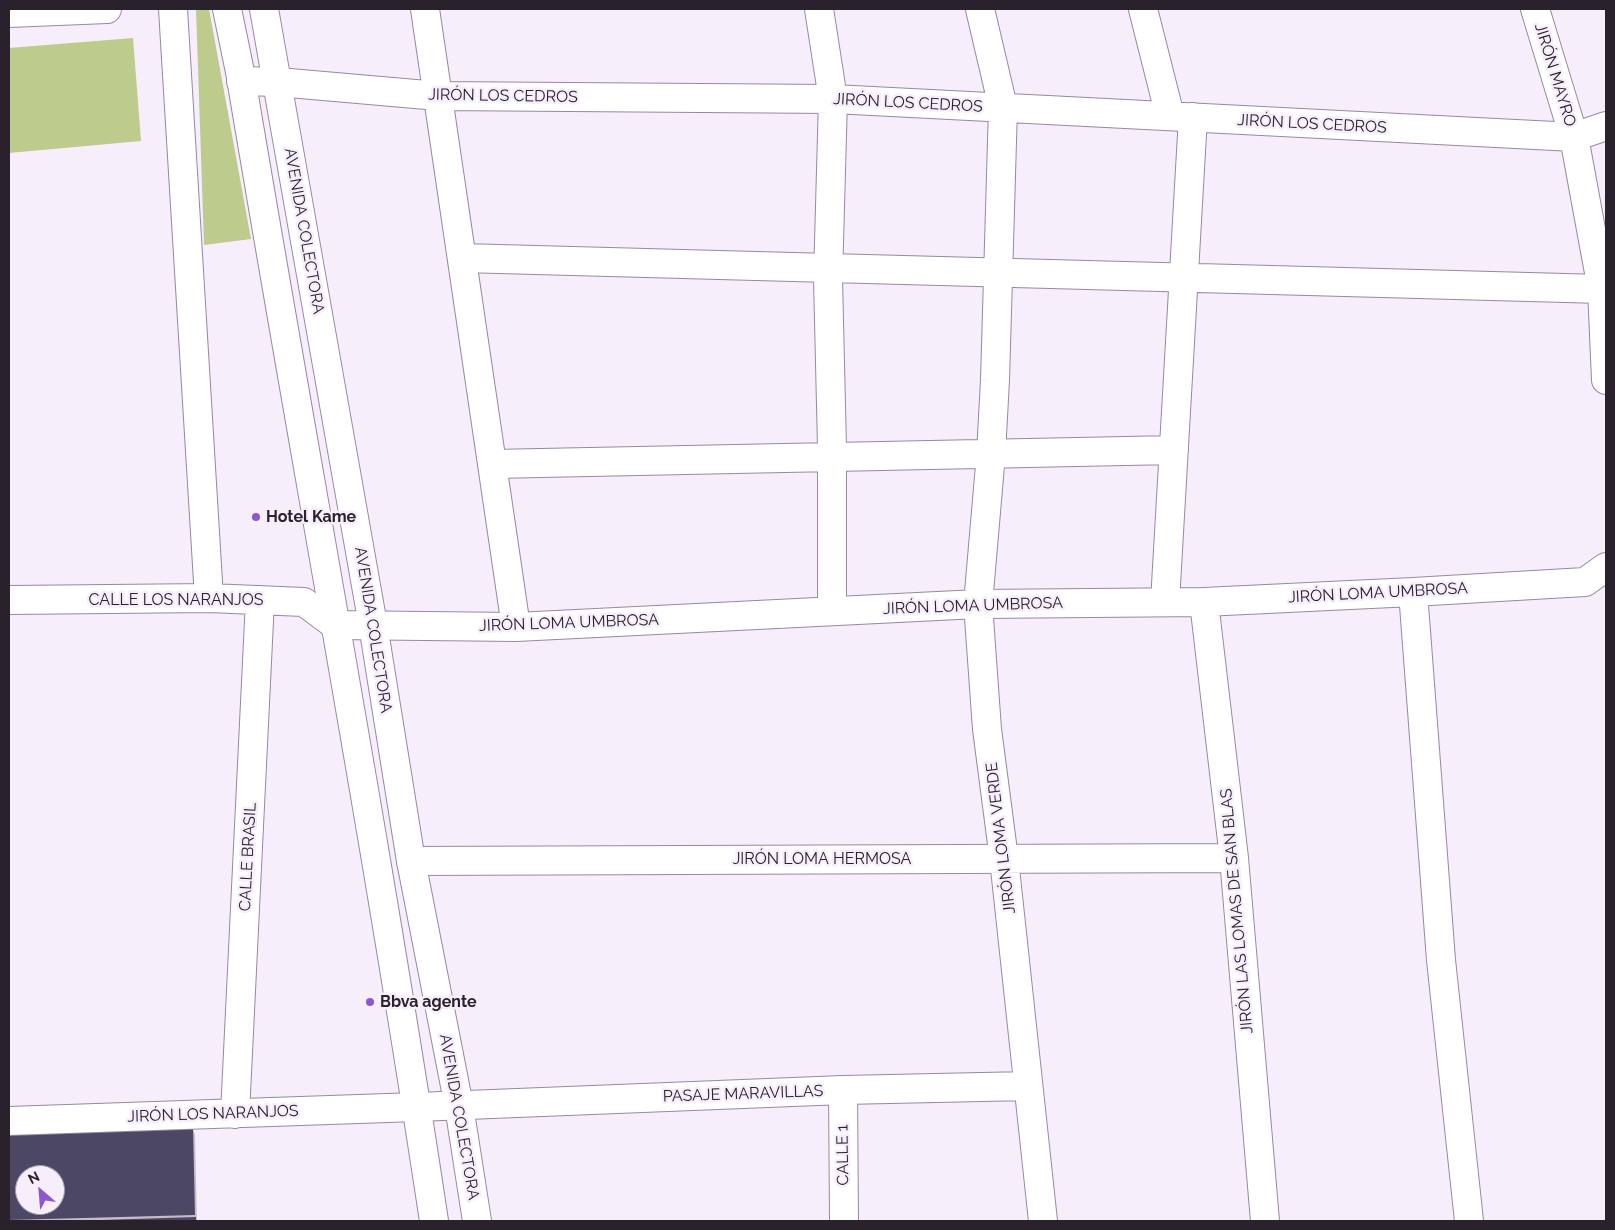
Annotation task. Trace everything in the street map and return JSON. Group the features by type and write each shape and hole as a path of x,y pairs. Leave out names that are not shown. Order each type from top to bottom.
{"street":[{"path":"9,13 107,9"},
{"path":"173,9 209,598"},
{"path":"227,9 335,625 417,1107 434,1221"},
{"name":"AVENIDA COLECTORA","path":"264,9 373,625 411,861 459,1106 477,1221"},
{"path":"425,9 516,627"},
{"path":"819,9 833,99 828,268 832,457 832,611"},
{"name":"JIRÓN LOMA VERDE","path":"980,9 1003,107 991,454 978,604 987,729 1004,858 1043,1221"},
{"path":"1144,9 1182,117 1184,277 1165,602"},
{"name":"JIRÓN MAYRO","path":"1535,9 1574,137 1606,126"},
{"name":"JIRÓN LOS CEDROS","path":"241,81 278,82 438,96 833,99 1574,137"},
{"path":"1574,137 1602,288 1606,380"},
{"path":"462,258 1602,288"},
{"path":"492,464 1174,450"},
{"name":"JIRÓN LOMA UMBROSA","path":"335,625 516,627 978,604 1204,602 1585,582 1606,567"},
{"path":"1413,592 1441,960 1469,1221"},
{"name":"CALLE LOS NARANJOS","path":"9,600 209,598 304,602 335,625"},
{"name":"CALLE BRASIL","path":"235,1114 260,600"},
{"name":"JIRÓN LAS LOMAS DE SAN BLAS","path":"1204,602 1234,858 1265,1221"},
{"name":"JIRÓN LOMA HERMOSA","path":"411,861 1234,858"},
{"name":"PASAJE MARAVILLAS","path":"417,1107 842,1090 1028,1086"},
{"name":"CALLE 1","path":"842,1090 844,1221"},
{"name":"JIRÓN LOS NARANJOS","path":"9,1121 417,1107"}],"green space":[{"path":"196,9 209,9 251,239 204,245"},
{"path":"133,38 141,141 9,153 9,48"}],"building":[{"path":"193,1127 195,1215 9,1220 9,1132"},
{"path":"196,1217 196,1221 101,1221 101,1220"}],"place":[{"name":"Hotel Kame","path":"256,517"},
{"name":"Bbva agente","path":"370,1002"}]}
